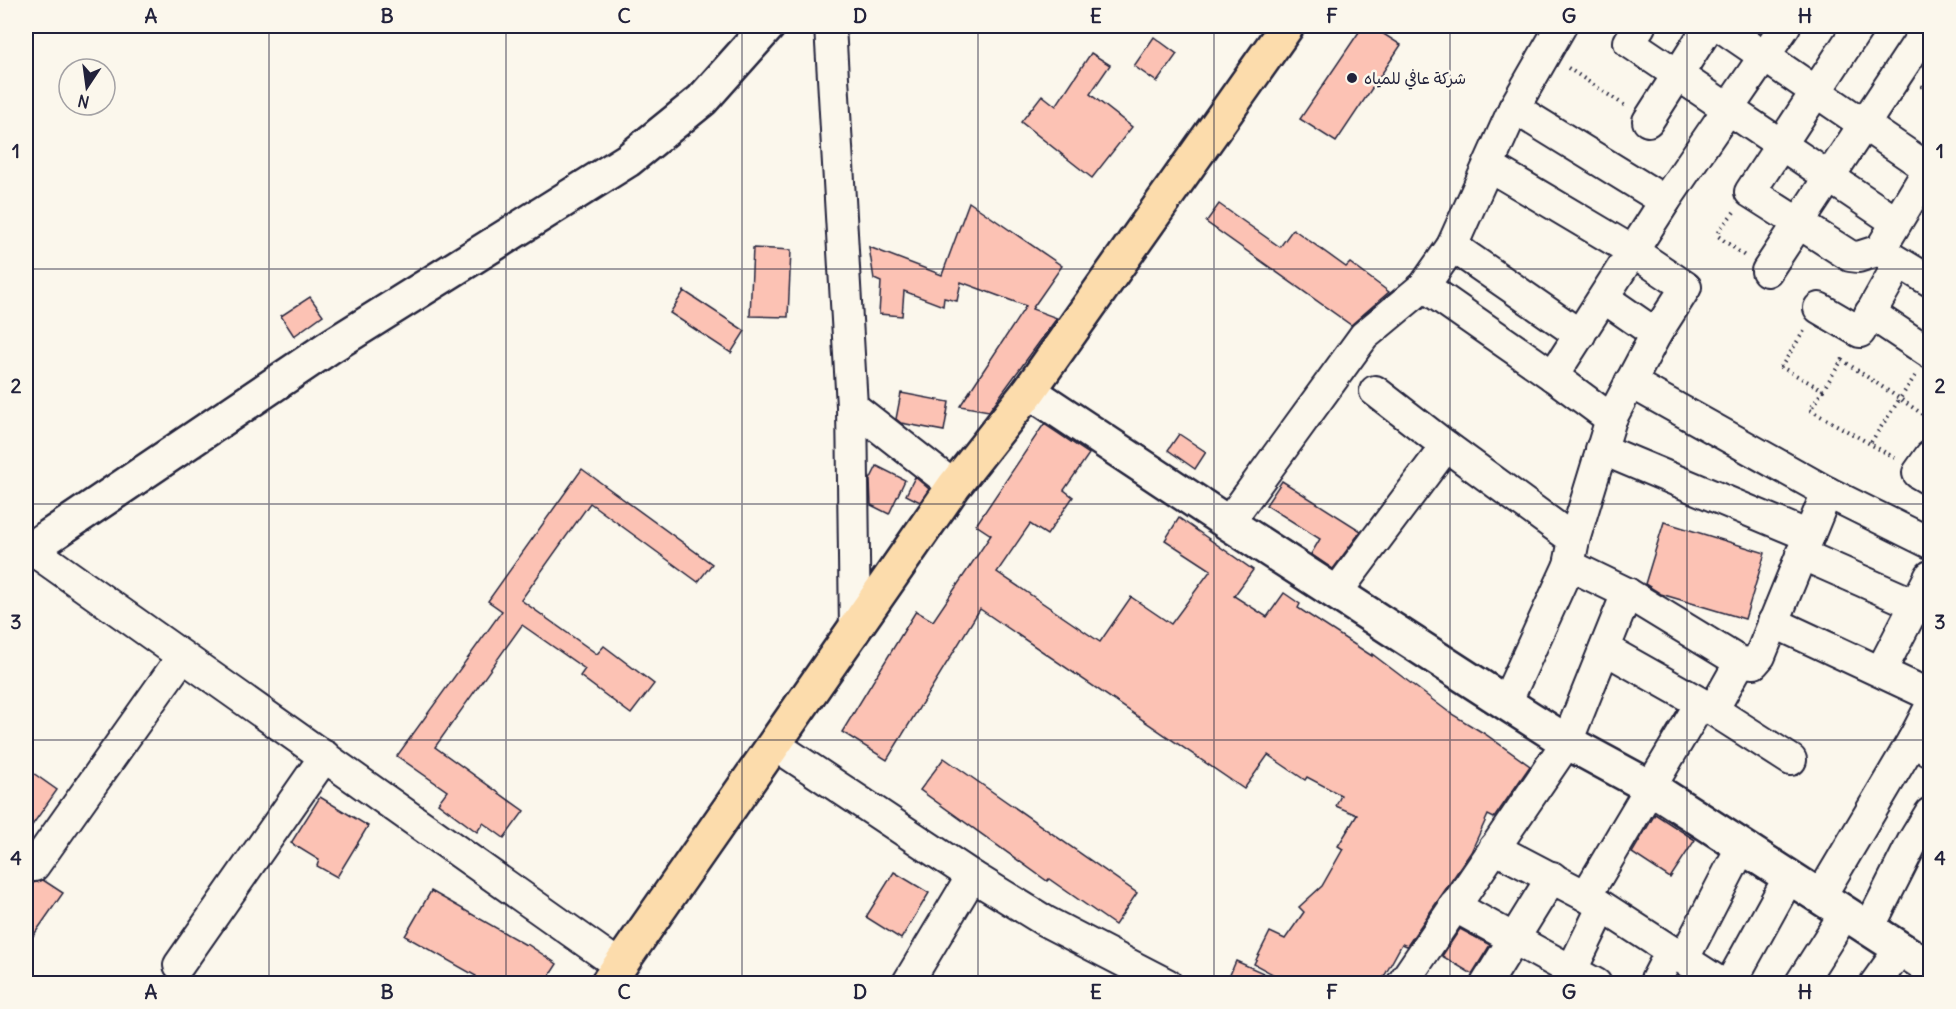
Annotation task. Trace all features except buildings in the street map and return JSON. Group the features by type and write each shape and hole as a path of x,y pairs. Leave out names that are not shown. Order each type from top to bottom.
{"main road":[{"path":"613,975 954,486 1029,391 1287,26"}],"street":[{"path":"613,975 325,756 28,550 328,348 628,160 702,100 768,26"},
{"path":"830,26 852,406 855,631"},
{"path":"1228,523 1364,336 1424,286 1452,246 1514,108 1561,26"},
{"path":"1640,26 1629,42 1896,222"},
{"path":"1648,121 1709,26"},
{"path":"1720,26 1930,168 1896,222 1889,256 1870,313 1860,332 1819,308"},
{"path":"1553,375 1665,201 1785,26"},
{"path":"1859,26 1750,192 1850,256 1889,256 1930,282"},
{"path":"1767,271 1929,26"},
{"path":"1514,108 1665,201"},
{"path":"1489,166 1634,252 1686,287 1656,334 1611,419 1572,553 1506,703"},
{"path":"1452,246 1580,335"},
{"path":"1424,286 1553,375 1611,419"},
{"path":"1604,298 1656,334"},
{"path":"1870,313 1930,353"},
{"path":"1630,382 1827,492 1930,543"},
{"path":"1029,391 1228,523 1567,742 1650,787 1930,967"},
{"path":"1375,391 1446,446 1572,553 1627,593 1740,662 1754,663 1760,656 1827,492"},
{"path":"852,406 954,486"},
{"path":"1336,593 1446,446"},
{"path":"1601,449 1805,545 1923,607"},
{"path":"1930,456 1918,473 1930,480"},
{"path":"1881,671 1923,607 1930,576"},
{"path":"1402,984 1567,742 1627,593"},
{"path":"1773,622 1930,694"},
{"path":"1605,649 1707,707 1791,760"},
{"path":"34,866 182,657"},
{"path":"1454,906 1512,938 1578,979 1594,902 1650,787 1740,662"},
{"path":"1800,984 1845,913 1922,746 1930,707"},
{"path":"775,745 972,876 1045,921 1154,981"},
{"path":"179,965 325,756"},
{"path":"1845,913 1913,841 1930,813"},
{"path":"1654,984 1677,954 1742,846"},
{"path":"1494,848 1552,877 1594,902 1722,984"},
{"path":"907,984 972,876"},
{"path":"1486,984 1512,938 1552,877"},
{"path":"1730,984 1789,877"},
{"path":"1875,984 1900,949"}],"path":[{"path":"1544,53 1648,121"},
{"path":"1819,308 1781,367 1823,390"},
{"path":"1901,399 1870,442 1810,410 1842,360 1901,399 1930,419"}],"place":[{"name":"شركة عافي للمياه","path":"1352,78"}]}
